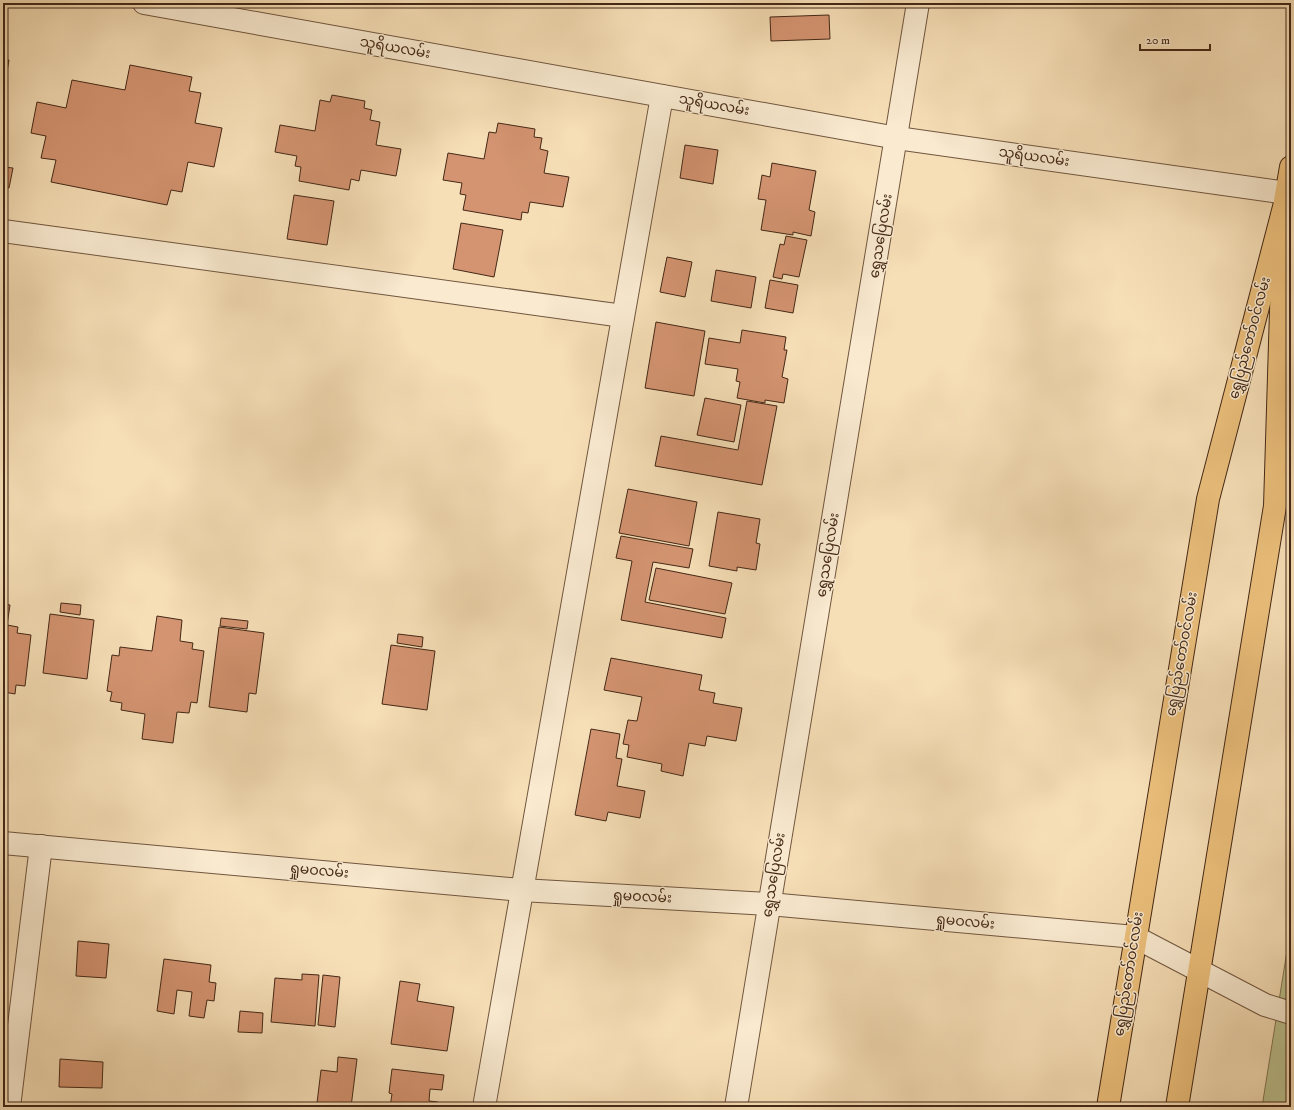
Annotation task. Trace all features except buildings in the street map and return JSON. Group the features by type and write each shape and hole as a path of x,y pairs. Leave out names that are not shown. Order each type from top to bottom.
{"main road":[{"name":"ရွှေပြည်တော်ဝင်လမ်း","path":"1108,1107 1208,499 1286,200 1291,167"},
{"name":"ရွှေပြည်တော်ဝင်လမ်း","path":"1177,1107 1275,506 1286,200"}],"street":[{"name":"သူရိယလမ်း","path":"144,3 232,11 662,96 897,138 1286,200"},
{"name":"ရွှေသပြေလမ်း","path":"736,1107 897,138 918,3"},
{"path":"484,1107 662,96"},
{"path":"3,231 623,316"},
{"name":"ရှုမဝလမ်း","path":"3,843 521,890 769,904 1135,937 1264,1005 1291,1013"},
{"path":"9,1107 41,846"}],"green space":[{"path":"1291,926 1291,1107 1262,1107"}]}
